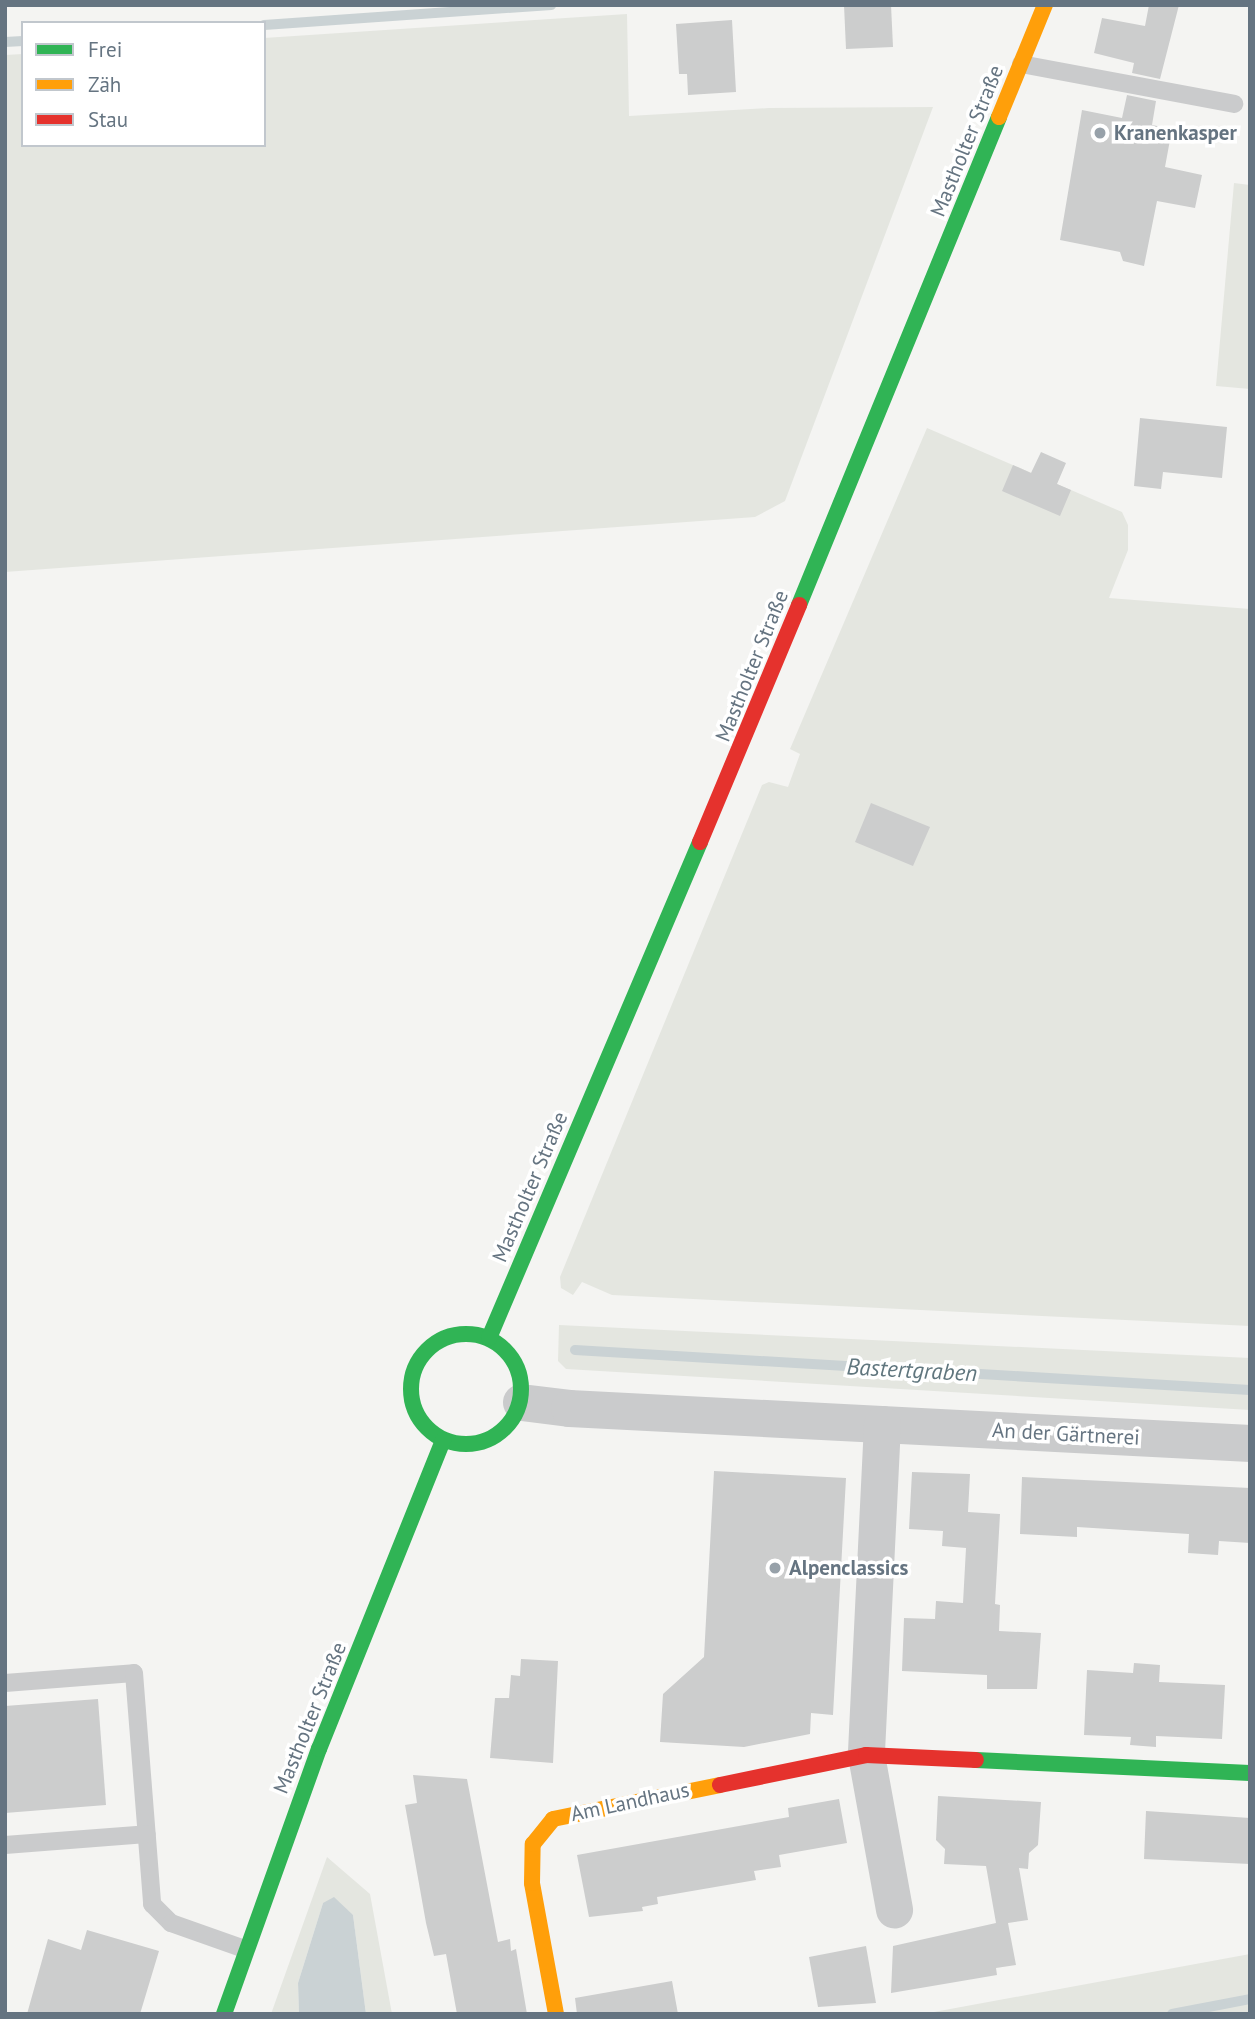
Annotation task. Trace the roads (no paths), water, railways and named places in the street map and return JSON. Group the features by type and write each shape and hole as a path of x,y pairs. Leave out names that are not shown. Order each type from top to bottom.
{"street":[{"name":"Mastholter Straße","path":"489,1338 747,732 1045,6"},
{"path":"472,1334 489,1338 516,1365 521,1402 515,1417 491,1440 459,1445 443,1440 418,1417 410,1383 415,1366 438,1341 472,1334"},
{"name":"An der Gärtnerei","path":"521,1402 1250,1443"},
{"path":"882,1424 866,1755 894,1909"},
{"name":"Mastholter Straße","path":"224,2014 244,1949 443,1440"},
{"name":"Am Landhaus","path":"555,2014 532,1883 533,1844 554,1819 866,1755 1250,1773"}],"lane":[{"path":"1021,64 1234,104"},
{"path":"5,1683 134,1673 152,1904 171,1923 244,1949"},
{"path":"5,1845 147,1834"}],"waterway":[{"path":"266,25 551,5"},
{"path":"5,42 21,41"},
{"name":"Bastertgraben","path":"575,1350 1250,1390"},
{"path":"1172,2014 1250,1999"}],"place":[{"name":"Kranenkasper","path":"1100,133"},
{"name":"Alpenclassics","path":"775,1568"}]}
